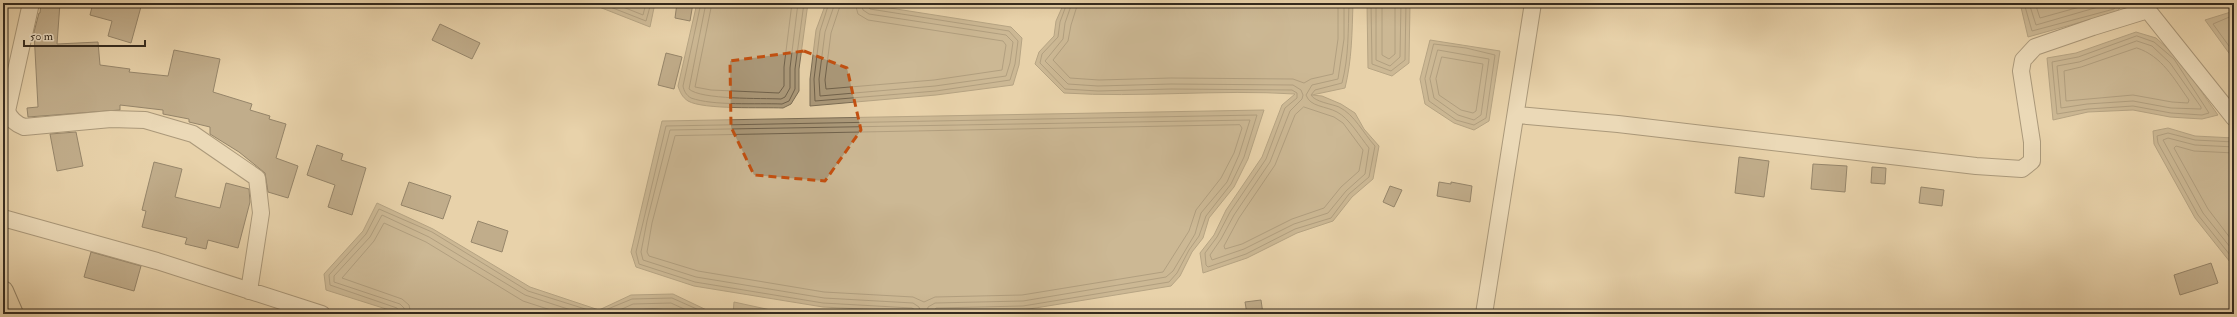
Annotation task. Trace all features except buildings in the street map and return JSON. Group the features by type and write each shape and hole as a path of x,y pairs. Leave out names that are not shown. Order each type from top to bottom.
{"main road":[{"path":"3,292 13,314"}],"street":[{"path":"31,3 5,112 16,124 24,127 111,119 145,120 193,134 257,178 261,213 249,291"},
{"path":"1484,314 1517,115 1522,70 1533,3"},
{"path":"1517,115 1618,124 1976,166 2022,169 2032,161 2032,142 2021,71 2023,60 2035,48 2145,7 2234,118"},
{"path":"3,218 157,261 322,314"}],"highlighted area":[{"path":"804,51 847,68 861,130 825,181 754,175 731,127 730,61"}],"water":[{"path":"589,3 655,3 650,27"},
{"path":"697,3 808,3 799,69 799,91 791,104 783,108 734,108 696,104 684,98 678,86"},
{"path":"826,3 858,3 1011,27 1022,38 1019,65 1013,85 936,95 810,106 810,79 816,30"},
{"path":"1064,3 1353,3 1352,35 1345,88 1312,95 1322,96 1341,104 1355,113 1364,129 1379,146 1373,179 1352,197 1333,221 1297,233 1247,258 1203,273 1200,253 1214,235 1226,210 1262,157 1282,105 1295,94 1237,92 1121,95 1064,93 1035,64 1039,52 1054,36 1056,21"},
{"path":"1367,3 1410,3 1409,63 1392,76 1368,68"},
{"path":"2020,3 2123,3 2117,12 2028,37"},
{"path":"2234,11 2234,60 2205,20"},
{"path":"2136,32 2156,38 2177,57 2218,115 2202,119 2170,117 2133,110 2088,112 2053,120 2047,58 2076,53"},
{"path":"1430,40 1500,51 1489,121 1474,130 1454,123 1425,104 1420,79"},
{"path":"1264,110 1248,159 1234,187 1209,218 1203,238 1192,252 1180,276 1171,286 1023,310 920,312 823,307 694,286 636,267 631,252 662,121"},
{"path":"2168,128 2195,136 2234,138 2234,267 2195,218 2154,144 2153,131"},
{"path":"377,203 433,229 530,287 599,310 631,295 673,294 715,314 402,314 326,290 324,274 363,231"},
{"path":"734,302 789,314 733,314"}]}
